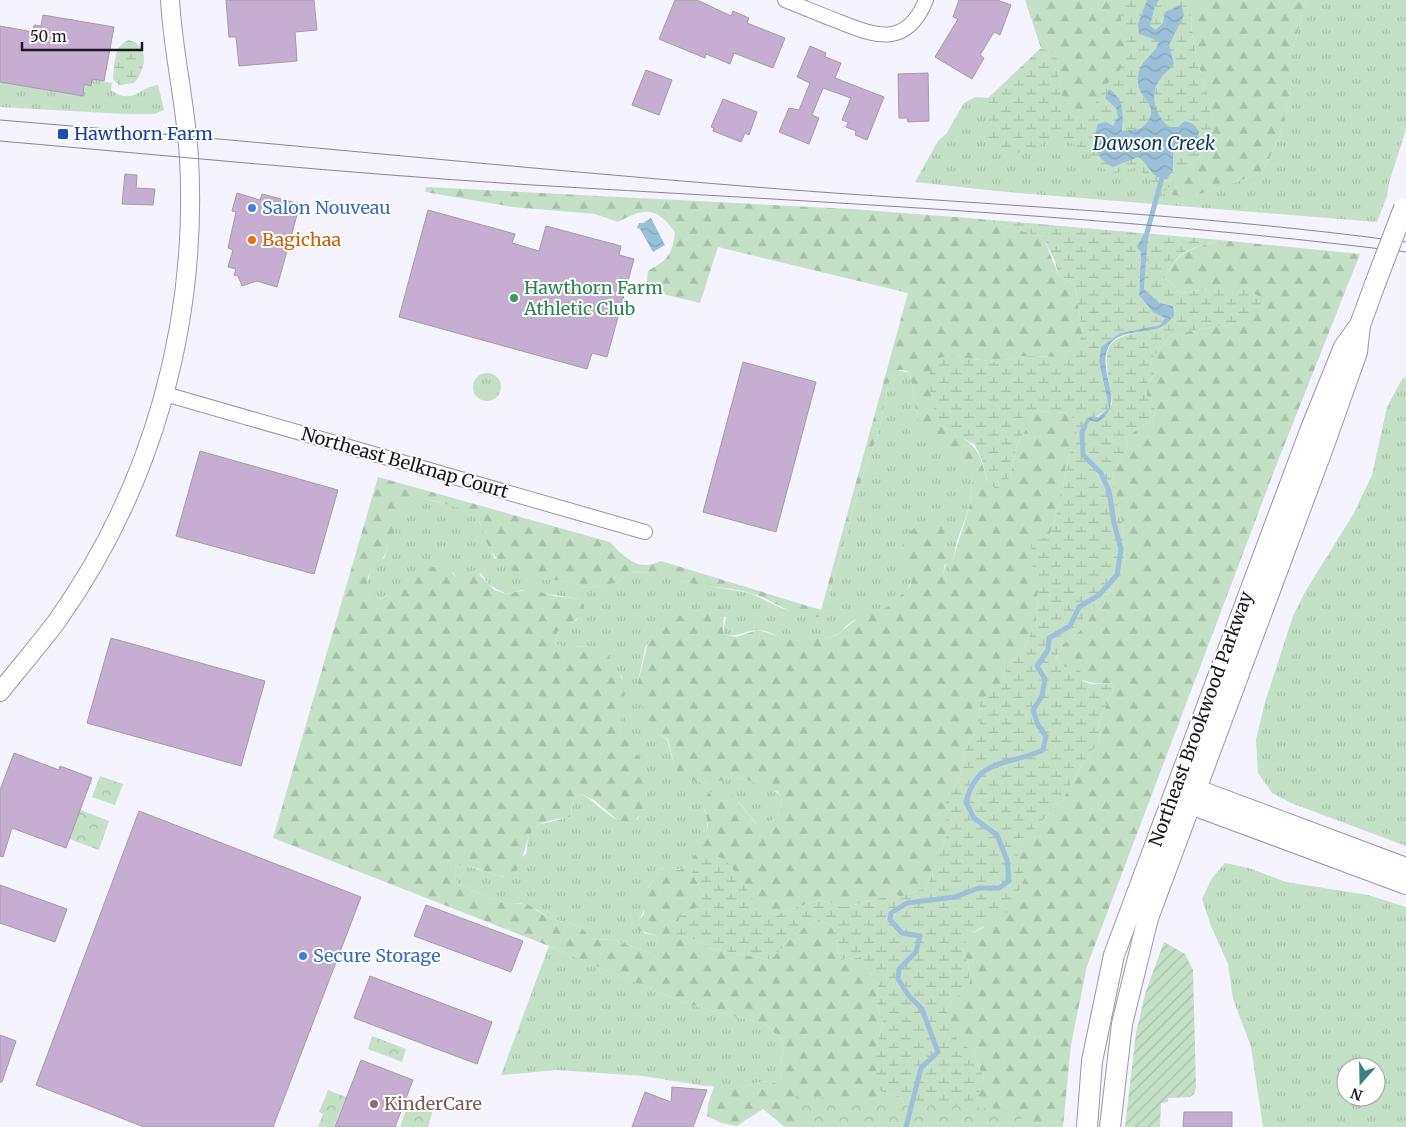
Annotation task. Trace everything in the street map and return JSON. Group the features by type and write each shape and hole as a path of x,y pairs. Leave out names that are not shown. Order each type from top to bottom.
{"main road":[{"name":"Northeast Brookwood Parkway","path":"1110,1127 1117,1054 1129,992 1184,794 1310,430 1344,347 1360,325 1405,205"},
{"name":"Northeast Brookwood Parkway","path":"1087,1127 1092,1062 1107,981 1124,926 1184,794"}],"street":[{"path":"0,692 57,620 92,566 138,477 164,394 181,319 190,253 189,158 170,0"},
{"path":"785,0 869,33 880,35 895,34 915,22 926,0"},
{"name":"Northeast Belknap Court","path":"164,394 645,532"},
{"path":"1184,794 1406,867"},
{"path":"1184,794 1406,886"}],"green space":[{"path":"1025,0 1125,0 1121,12 1126,42 1124,62 1113,79 1102,87 1094,107 1084,118 1071,115 1064,102 1058,75 1058,60 1050,51 1041,48"},
{"path":"1125,0 1194,0 1191,13 1191,197 1262,173 1280,136 1292,82 1292,51 1307,0 1406,0 1406,129 1389,183 1387,196 1377,222 996,191 915,182 938,141 946,134 964,103 975,97 989,98 1041,48 1058,60 1060,89 1071,115 1084,118 1126,43 1119,18"},
{"path":"1125,0 1194,0 1192,13 1193,40 1210,105 1212,144 1162,194 1144,173 1134,168 1116,173 1101,168 1089,153 1063,139 1050,137 1036,149 1007,156 989,147 988,98 1041,48 1050,51 1058,60 1060,89 1071,115 1084,118 1094,107 1102,87 1113,79 1124,62 1126,42 1121,12"},
{"path":"1194,0 1307,0 1292,51 1292,82 1280,136 1262,173 1191,197 1162,194 1212,144 1210,105 1193,40 1192,13"},
{"path":"129,40 136,43 143,52 143,65 134,83 119,85 113,79 117,51 120,46"},
{"path":"92,79 112,83 111,90 125,96 131,96 151,86 158,85 164,110 154,114 124,114 0,107 0,82 82,96 84,84 91,85"},
{"path":"426,187 851,209 981,219 1043,237 1058,274 1075,286 1083,334 1076,346 1062,357 1023,356 996,362 950,356 935,359 940,425 968,442 978,453 988,484 1010,477 1017,445 1036,411 1071,413 1077,436 1066,464 1062,498 1049,537 1033,573 1038,591 1036,623 1022,651 1008,664 1003,682 979,702 980,722 965,751 960,778 946,798 946,837 929,883 925,888 900,897 895,894 845,907 819,900 773,915 754,903 744,883 692,873 703,893 700,906 680,916 677,935 696,940 708,948 770,960 800,930 818,921 826,923 833,930 841,960 861,957 878,986 877,1006 883,1022 876,1048 886,1094 900,1096 905,1105 896,1127 785,1127 763,1109 737,1126 721,1123 707,1116 708,1104 715,1085 742,1087 764,1081 780,1084 783,1042 767,1025 684,1003 549,946 273,838 378,477 610,542 632,562 645,565 661,561 821,610 908,293 718,247 700,303 646,290 648,271 668,256 675,232 662,218 655,214 642,212 618,222 595,214 513,207 425,192","holes":["897,370 904,370 910,373 917,418 921,425 931,436 965,462 972,477 970,505 947,579 943,573 947,555 944,529 937,525 922,525 909,533 902,547 903,559 913,577 910,586 891,605 877,612 863,614 837,635 795,641 758,630 736,637 723,634 724,616 722,608 719,604 705,600 695,614 674,616 667,619 660,624 649,639 637,686 637,696 647,720 656,733 668,739 674,765 678,771 696,782 710,783 732,778 745,779 778,792 782,798 778,816 764,825 757,825 733,796 726,792 718,790 711,792 703,800 708,825 703,844 686,867 679,870 666,867 659,870 644,895 644,914 638,921 638,930 658,936 656,946 650,953 611,939 597,940 591,938 581,927 549,918 527,904 506,903 487,898 457,883 455,875 456,866 470,867 504,877 511,877 517,871 527,841 534,829 540,824 570,817 574,798 581,794 594,800 621,823 631,826 645,803 646,777 641,760 620,731 624,690 620,675 611,660 599,648 588,646 565,647 555,643 558,636 557,632 584,614 584,605 580,599 554,596 529,589 507,594 494,590 475,570 462,581 456,578 448,566 427,568 411,575 403,580 393,591 380,599 369,593 367,585 370,573 385,555 394,531 412,501 418,499 436,501 458,508 475,517 479,521 493,554 506,567 519,574 526,572 546,580 561,580 588,588 616,583 629,572 651,573 695,584 745,591 800,615 808,617 821,616 829,606 830,592 863,475 879,431 888,385"]},
{"path":"981,219 1220,240 1186,251 1176,260 1165,278 1180,293 1225,288 1237,289 1257,295 1262,302 1252,317 1234,324 1190,331 1168,338 1151,360 1154,376 1147,383 1147,396 1156,411 1152,422 1145,424 1127,437 1126,449 1112,475 1123,527 1125,570 1105,598 1085,613 1080,631 1063,644 1056,658 1065,667 1079,666 1083,681 1091,684 1111,683 1114,687 1098,724 1100,741 1084,761 1062,801 1016,847 1025,878 1008,912 967,936 963,952 968,962 970,982 946,1008 958,1042 974,1051 977,1064 984,1078 973,1111 961,1127 905,1105 900,1096 886,1094 876,1088 876,1048 883,1022 877,1006 878,986 861,957 841,960 833,930 826,923 818,921 800,930 771,960 708,948 696,940 677,935 675,929 680,916 700,906 703,893 692,873 707,853 725,859 744,883 754,902 773,915 819,900 845,907 895,894 900,897 925,888 929,883 946,837 946,798 960,778 965,751 980,722 979,702 1003,682 1008,663 1022,651 1036,623 1038,591 1033,573 1031,541 1049,537 1062,498 1066,464 1077,436 1071,413 1036,411 1017,445 1010,477 997,489 988,484 982,460 975,445 940,425 935,415 928,378 935,359 950,356 996,362 1023,356 1062,357 1076,346 1083,334 1075,286 1058,274 1055,261 1043,237","holes":["1147,234 1144,289 1160,303 1173,306 1162,328 1125,336 1115,341 1109,347 1107,368 1112,404 1109,408 1099,363 1101,347 1120,333 1160,325 1166,317 1139,295 1141,252","1109,408 1098,422 1090,421"]},
{"path":"1220,240 1360,254 1276,466 1087,966 1071,1045 1063,1127 961,1127 984,1078 977,1064 974,1051 958,1043 946,1008 970,982 968,962 963,952 966,936 983,928 1016,847 1062,801 1084,761 1100,741 1098,724 1114,687 1111,683 1093,683 1080,679 1056,658 1063,644 1080,631 1085,613 1105,598 1125,570 1123,527 1112,475 1126,449 1127,437 1145,424 1152,422 1156,411 1147,396 1147,383 1154,376 1151,360 1168,338 1190,331 1234,324 1260,297 1241,290 1231,289 1211,289 1180,293 1165,278 1170,268 1181,255"},
{"path":"897,370 910,373 917,418 965,462 972,476 970,505 957,541 951,571 947,580 943,573 946,564 905,563 914,577 901,596 887,608 854,620 833,636 794,641 761,630 728,635 723,634 726,617 695,614 674,616 660,624 645,648 637,686 656,733 667,739 674,765 703,783 737,778 766,786 782,798 778,816 764,825 757,825 739,802 704,810 707,824 706,833 701,849 696,857 682,869 662,868 659,870 647,891 644,911 638,921 644,933 658,936 656,946 650,953 611,939 597,940 591,938 581,927 549,918 538,910 520,903 506,903 487,898 457,883 455,875 456,866 464,865 503,877 526,854 529,835 534,828 541,824 570,817 574,798 581,794 615,819 630,821 638,819 647,793 637,754 627,744 620,731 623,695 622,677 613,665 586,646 565,648 555,643 558,636 557,632 563,626 577,620 580,599 522,590 507,594 489,585 481,573 462,582 456,578 453,572 406,578 394,592 380,599 369,593 366,586 372,568 385,557 389,539 407,506 413,500 420,498 460,508 478,519 494,558 546,580 561,580 588,588 616,583 629,572 658,573 684,582 750,593 781,608 807,616 828,610 830,592 863,475 879,431 888,385"},
{"path":"487,373 497,377 501,387 497,397 487,401 477,397 473,387 477,377"},
{"path":"1406,377 1406,846 1291,803 1272,793 1258,773 1256,740 1265,702 1293,616 1305,592 1354,513 1372,475 1387,407 1402,379"},
{"path":"100,776 123,784 115,805 92,797"},
{"path":"78,809 109,821 99,850 67,838"},
{"path":"1225,863 1249,868 1286,882 1368,895 1406,907 1406,1127 1263,1127 1251,1047 1233,999 1228,964 1211,926 1202,899 1212,878"},
{"path":"1164,942 1185,954 1193,970 1196,1087 1194,1094 1190,1097 1168,1098 1168,1102 1161,1103 1160,1127 1125,1127 1136,1033 1146,991"},
{"path":"549,946 684,1003 767,1025 783,1042 780,1084 764,1081 742,1087 705,1086 643,1076 557,1070 501,1075"},
{"path":"372,1036 406,1049 402,1062 368,1049"},
{"path":"328,1090 346,1097 334,1127 318,1127 323,1114 319,1112"},
{"path":"795,1096 1001,1109 1022,1117 1018,1127 803,1127"},
{"path":"413,1102 433,1110 428,1127 400,1127 408,1105"}],"water":[{"name":"Dawson Creek","path":"1147,0 1159,0 1155,5 1150,26 1156,30 1163,23 1165,12 1181,5 1184,15 1169,45 1174,64 1161,78 1155,91 1154,97 1157,111 1170,127 1178,127 1185,121 1193,124 1199,131 1197,142 1181,145 1173,149 1173,170 1167,179 1157,177 1138,157 1113,167 1107,164 1098,155 1095,143 1098,124 1106,122 1113,126 1118,117 1116,108 1105,98 1109,89 1118,98 1122,108 1122,131 1141,128 1147,123 1151,115 1151,108 1140,90 1138,82 1141,67 1155,50 1159,41 1139,34 1138,24"},
{"path":"651,218 665,245 653,252 640,229 637,228 639,223 643,223"},
{"path":"1144,234 1148,234 1144,289 1160,303 1173,306 1174,316 1160,328 1124,335 1112,342 1106,357 1111,397 1110,406 1106,415 1098,422 1090,421 1081,431 1087,418 1098,417 1109,408 1099,362 1101,347 1120,333 1160,325 1165,318 1153,312 1139,295 1141,252 1137,247"}],"building":[{"path":"226,0 314,0 317,30 295,32 297,61 239,66 236,37 229,37"},
{"path":"675,0 697,0 731,16 733,11 749,18 747,23 785,38 773,68 734,53 730,64 706,54 705,58 659,39"},
{"path":"959,0 997,0 1011,5 1000,35 994,32 980,55 984,58 972,79 935,57 958,19 953,17"},
{"path":"43,15 114,27 104,81 92,79 91,86 84,84 83,96 0,82 0,26 33,32 34,25 41,26"},
{"path":"810,46 826,53 825,57 841,63 835,78 884,97 867,140 855,135 856,131 846,127 848,122 842,120 851,98 823,88 812,115 819,118 809,144 779,132 789,108 799,110 810,83 797,77"},
{"path":"646,70 672,80 659,115 632,105"},
{"path":"928,73 929,121 908,122 907,118 899,118 898,74"},
{"path":"723,99 757,112 749,135 745,133 741,142 713,131 714,128 711,127"},
{"path":"125,174 137,175 136,188 155,189 153,205 122,204"},
{"path":"237,193 260,200 262,194 300,204 277,287 257,281 242,286 238,276 234,275 236,269 228,267 233,250 228,248 236,212 232,211"},
{"name":"Hawthorn Farm Athletic Club","path":"428,210 515,234 512,243 539,251 546,226 621,246 619,255 634,259 607,357 592,353 587,369 399,317"},
{"path":"743,362 816,382 776,532 703,512"},
{"path":"200,451 338,490 314,574 176,536"},
{"path":"111,638 265,681 241,766 87,723"},
{"path":"14,753 59,770 60,766 92,778 66,848 12,828 3,857 0,856 0,790"},
{"path":"139,811 361,897 273,1127 144,1127 36,1085"},
{"path":"0,885 67,909 55,942 0,923"},
{"path":"426,905 523,941 511,972 414,936"},
{"path":"370,976 492,1022 477,1064 354,1018"},
{"path":"0,1035 16,1041 2,1082 0,1082"},
{"name":"KinderCare","path":"361,1060 413,1080 395,1127 335,1127"},
{"path":"672,1087 707,1090 693,1127 632,1127 645,1092 671,1102"},
{"path":"1184,1112 1232,1112 1232,1127 1183,1127"}],"waterway":[{"name":"Dawson Creek","path":"1145,240 1163,174"},
{"name":"Dawson Creek","path":"906,1127 921,1068 938,1052 922,1009 909,996 898,979 899,969 916,952 920,936 902,933 890,920 891,913 907,903 955,897 979,888 999,888 1009,881 1007,860 997,835 974,818 966,802 971,787 986,770 1043,750 1046,736 1038,725 1033,710 1042,696 1045,679 1037,666 1048,650 1049,638 1070,626 1079,607 1099,595 1117,575 1121,549 1114,523 1109,491 1101,473 1083,455 1082,432 1085,426"}],"tram line":[{"path":"0,120 742,186 1074,209 1241,223 1406,242"},
{"path":"0,141 452,180 1073,219 1184,228 1406,252"}],"place":[{"name":"Hawthorn Farm","path":"63,134"},
{"name":"Salon Nouveau","path":"252,208"},
{"name":"Bagichaa","path":"252,240"},
{"name":"Hawthorn Farm Athletic Club","path":"514,298"},
{"name":"Secure Storage","path":"303,956"},
{"name":"KinderCare","path":"374,1104"}]}
